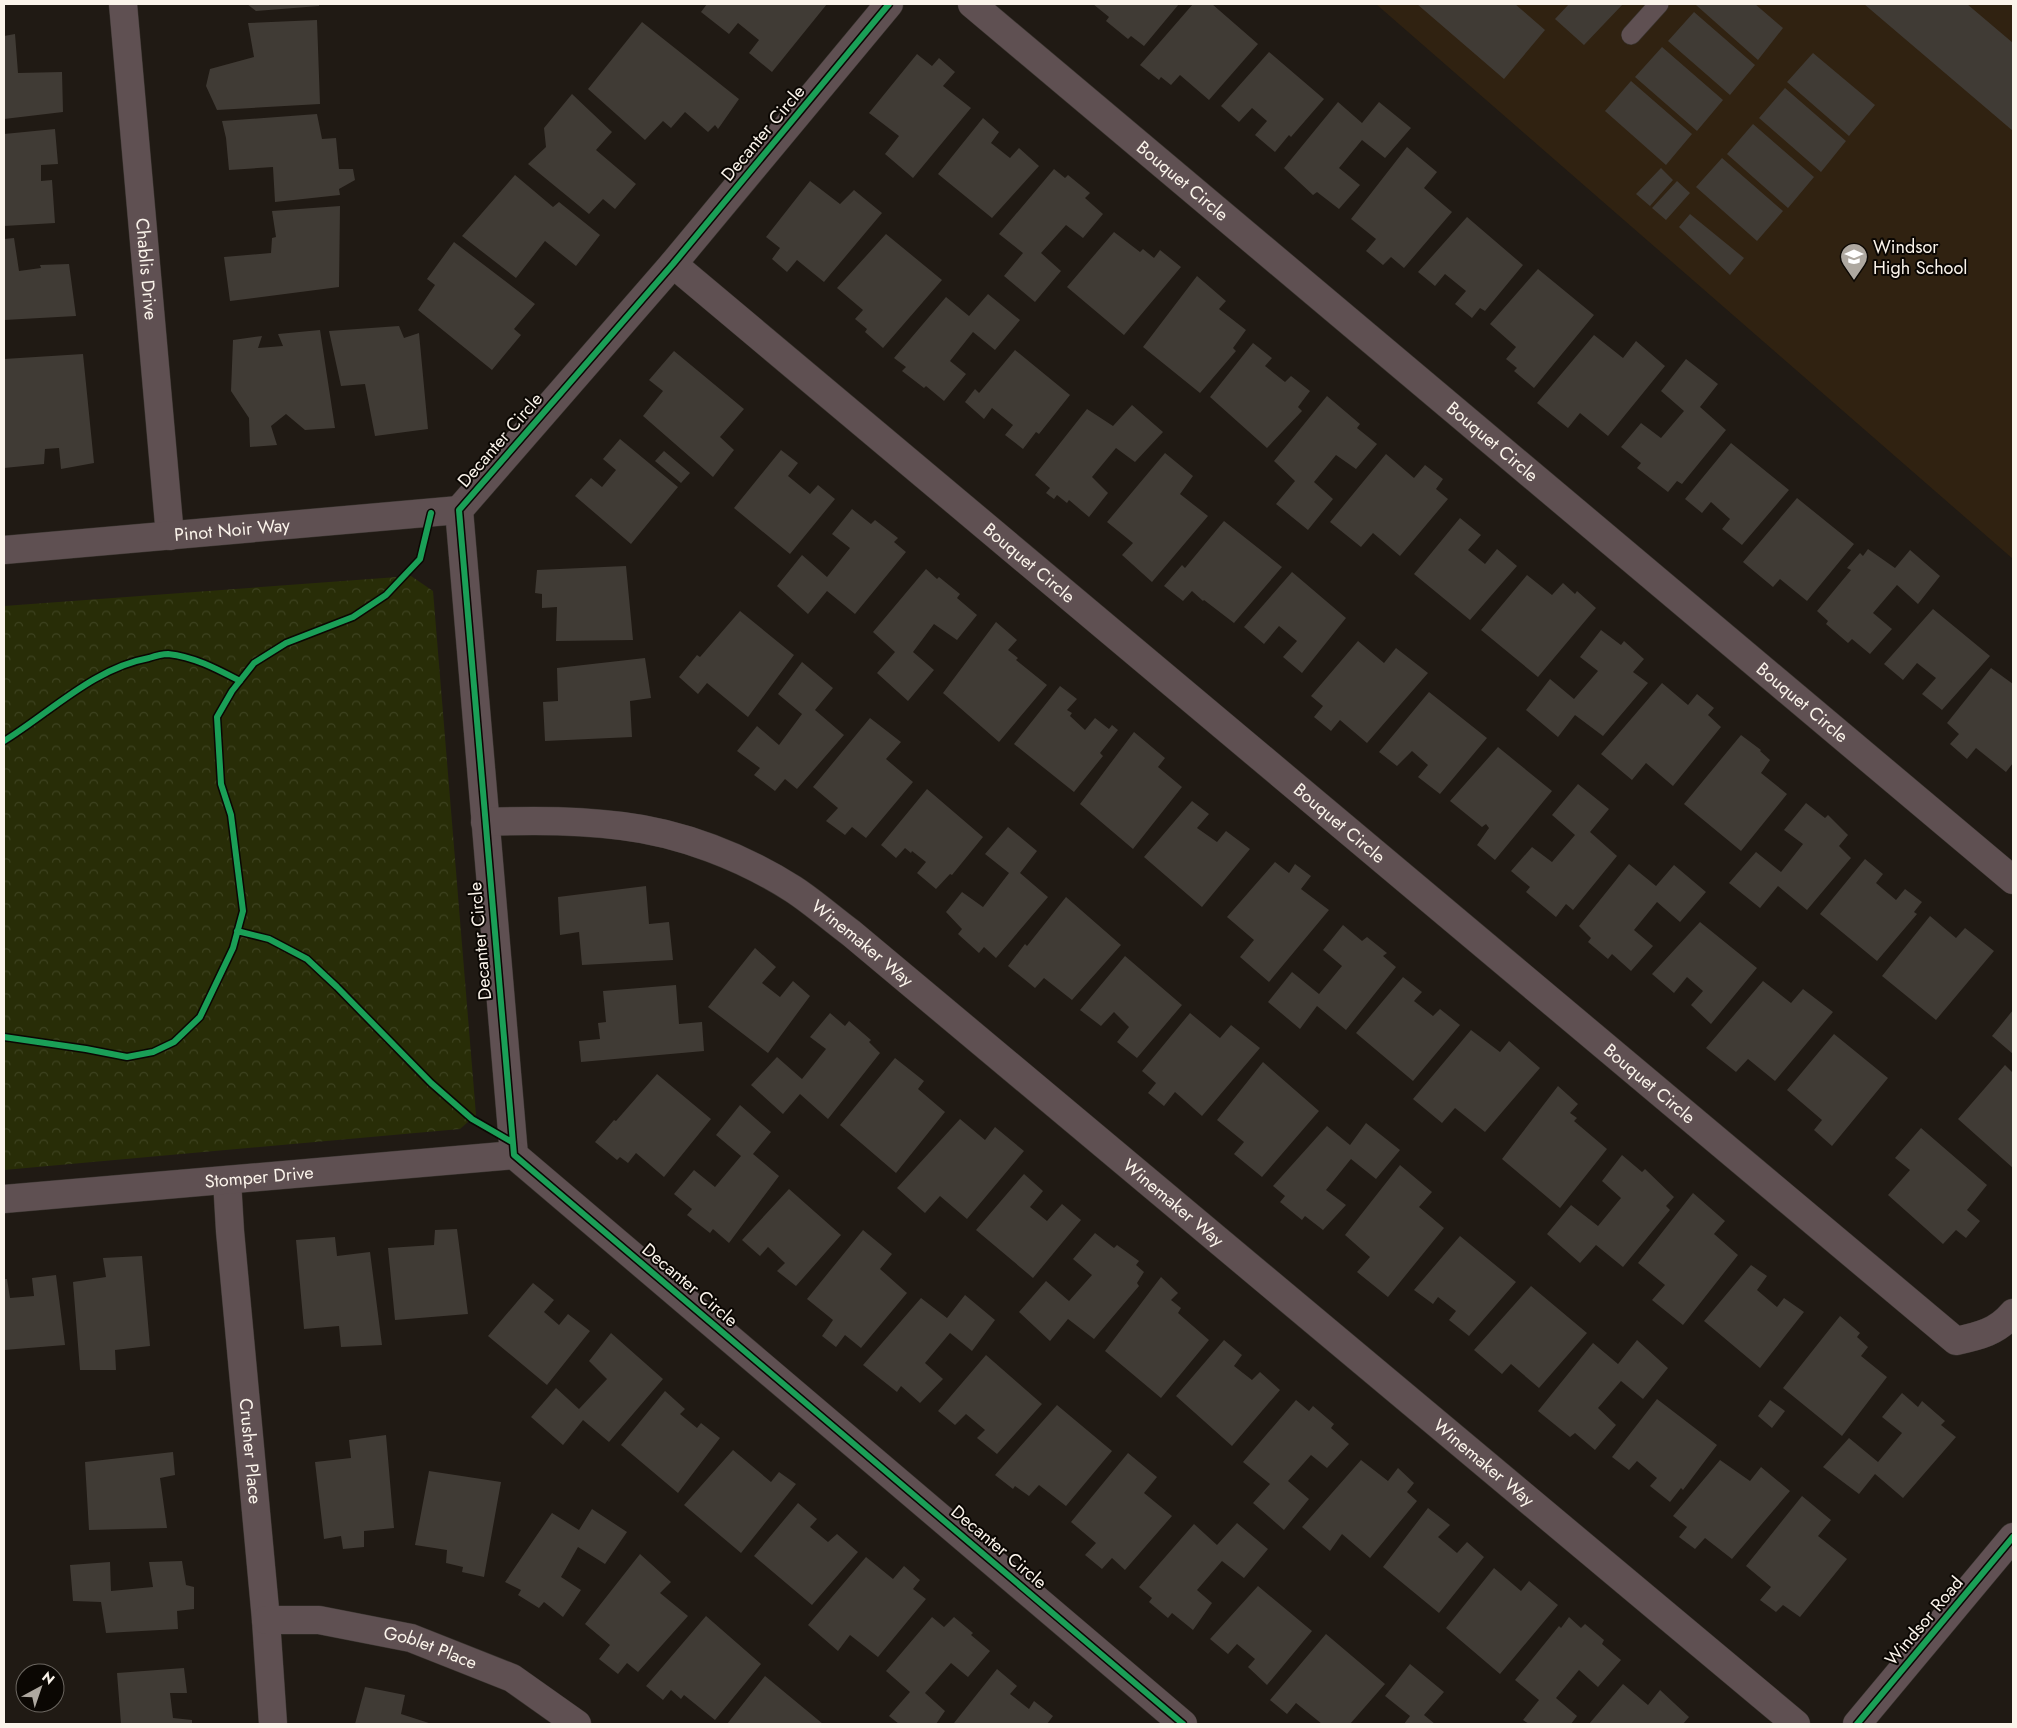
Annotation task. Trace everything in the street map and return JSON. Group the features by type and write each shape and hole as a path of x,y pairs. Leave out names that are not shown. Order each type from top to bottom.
{"main road":[{"name":"Windsor Road","path":"1857,1724 2013,1537"}],"street":[{"name":"Chablis Drive","path":"123,4 170,536"},
{"name":"Decanter Circle","path":"890,4 673,264 459,510 514,1155 1183,1724"},
{"name":"Bouquet Circle","path":"972,4 2013,880"},
{"name":"Bouquet Circle","path":"673,264 1956,1341 1987,1334 2013,1313"},
{"name":"Pinot Noir Way","path":"4,550 459,510"},
{"name":"Winemaker Way","path":"485,822 537,820 623,826 684,839 739,861 793,889 851,933 1796,1724"},
{"name":"Stomper Drive","path":"4,1200 514,1155"},
{"name":"Crusher Place","path":"227,1180 230,1231 266,1620 273,1724"},
{"name":"Goblet Place","path":"266,1620 319,1620 411,1638 512,1678 577,1724"}],"lane":[{"path":"1631,35 1659,4"}],"shaded area":[{"name":"Windsor High School","path":"1376,4 2013,4 2013,559"}],"green space":[{"path":"411,576 433,591 476,1115 460,1129 4,1170 4,606"}],"building":[{"path":"247,4 319,4 319,6 256,11"},
{"path":"707,4 827,4 772,72 749,53 759,40 738,23 729,34 701,12"},
{"path":"1093,4 1179,4 1144,46 1131,36 1128,39 1106,21 1109,17"},
{"path":"1193,4 1212,4 1258,44 1209,100 1180,75 1171,85 1161,77 1159,80 1140,65"},
{"path":"1417,4 1515,4 1545,30 1504,79"},
{"path":"1569,4 1623,4 1584,45 1555,19"},
{"path":"1755,4 1783,28 1758,60 1696,5"},
{"path":"1864,4 1967,4 2013,43 2013,131"},
{"path":"1694,12 1755,65 1730,95 1668,41"},
{"path":"317,20 320,104 217,110 206,86 210,69 254,57 248,23"},
{"path":"642,22 739,99 718,129 715,125 708,132 685,112 671,128 663,121 645,140 588,89"},
{"path":"15,34 18,73 62,72 63,112 4,119 4,36"},
{"path":"1662,47 1723,100 1697,131 1635,77"},
{"path":"1269,52 1324,99 1291,137 1289,135 1275,152 1255,135 1267,121 1252,108 1239,122 1221,106"},
{"path":"1813,53 1875,105 1849,136 1787,82"},
{"path":"917,54 932,66 939,58 955,72 943,86 971,108 913,178 885,154 899,136 869,113"},
{"path":"1631,81 1692,134 1666,165 1605,111"},
{"path":"1785,88 1846,141 1821,172 1759,118"},
{"path":"572,94 612,132 596,150 636,184 615,209 603,199 589,214 528,164 546,147 544,128"},
{"path":"1338,102 1362,123 1379,102 1411,128 1385,158 1362,140 1339,168 1360,185 1339,209 1317,192 1313,195 1284,168"},
{"path":"317,114 322,139 336,138 339,169 353,169 355,180 339,189 340,195 275,202 273,167 229,170 226,138 222,121"},
{"path":"983,118 999,132 991,143 1010,158 1019,148 1039,166 992,218 938,174"},
{"path":"1753,124 1814,177 1788,208 1727,154"},
{"path":"55,129 58,164 41,165 41,181 52,180 55,223 4,226 4,134"},
{"path":"1407,147 1437,172 1424,188 1452,212 1404,268 1391,257 1383,265 1366,251 1376,239 1351,219"},
{"path":"1722,158 1783,211 1757,241 1696,187"},
{"path":"1661,168 1673,180 1650,206 1636,194"},
{"path":"1054,169 1065,178 1068,175 1090,193 1085,198 1103,214 1083,238 1066,225 1041,253 1061,271 1035,302 1004,276 1023,253 999,234"},
{"path":"515,175 553,207 559,202 600,235 576,266 545,241 516,278 462,236"},
{"path":"810,181 840,204 854,190 882,213 824,282 797,260 787,272 772,259 780,248 766,237"},
{"path":"1677,181 1690,193 1666,220 1652,208"},
{"path":"340,206 339,287 230,301 224,257 271,253 272,238 276,237 272,211"},
{"path":"1690,214 1744,258 1730,275 1679,227"},
{"path":"1467,217 1523,265 1485,311 1480,308 1472,318 1455,304 1466,291 1445,274 1435,286 1418,272"},
{"path":"1114,232 1140,252 1143,249 1154,258 1160,250 1181,267 1124,335 1067,287"},
{"path":"886,234 942,280 883,348 865,332 867,329 855,319 863,310 837,288"},
{"path":"14,238 19,271 41,268 40,265 69,264 76,316 4,320 4,239"},
{"path":"454,242 535,304 514,329 521,335 492,370 418,310 435,285 427,279"},
{"path":"1538,269 1594,315 1534,388 1514,371 1517,368 1506,359 1516,347 1490,324"},
{"path":"1197,276 1226,301 1219,309 1246,330 1233,348 1236,351 1200,393 1143,347"},
{"path":"988,294 1020,320 995,350 973,332 950,361 966,374 944,401 926,386 924,388 902,371 906,367 894,358 946,297 969,316"},
{"path":"399,326 404,338 419,333 428,429 375,436 365,384 341,386 329,331"},
{"path":"320,330 335,428 305,430 286,414 271,426 277,445 250,447 249,418 231,391 233,340 262,336 258,348 283,346 278,334"},
{"path":"1594,335 1623,358 1636,341 1665,366 1608,436 1580,413 1568,428 1537,403"},
{"path":"1253,343 1272,358 1265,366 1285,382 1291,376 1310,391 1298,407 1302,411 1267,448 1210,397"},
{"path":"1015,350 1070,395 1039,434 1036,432 1023,449 1005,435 1013,425 992,408 984,419 965,402 975,389 979,393"},
{"path":"674,351 744,409 720,437 734,450 713,477 643,416 663,391 649,380"},
{"path":"83,354 94,463 61,469 59,448 45,449 44,464 4,468 4,359"},
{"path":"1686,359 1718,384 1700,407 1726,430 1682,484 1677,481 1668,492 1637,468 1641,463 1621,447 1641,423 1661,438 1684,411 1661,391"},
{"path":"1327,396 1360,424 1357,428 1377,444 1356,469 1336,455 1314,482 1333,499 1308,530 1276,504 1295,481 1274,461"},
{"path":"1132,405 1163,432 1135,462 1116,448 1092,477 1108,493 1089,517 1069,500 1067,503 1057,495 1054,499 1046,493 1050,488 1035,475 1087,409 1113,426"},
{"path":"620,439 678,487 631,544 575,496 591,478 602,487 616,470 603,459"},
{"path":"1731,443 1789,490 1742,545 1722,529 1730,519 1711,502 1702,513 1685,499"},
{"path":"781,450 798,463 788,476 810,494 818,485 835,499 790,554 734,508"},
{"path":"664,451 690,473 681,483 655,461"},
{"path":"1165,453 1193,476 1180,494 1208,516 1152,582 1122,555 1133,543 1107,522"},
{"path":"1386,454 1414,478 1425,465 1443,479 1436,489 1448,499 1400,556 1373,533 1361,547 1330,522"},
{"path":"1797,498 1854,544 1807,601 1780,579 1773,587 1743,562"},
{"path":"852,509 871,524 875,520 898,538 894,542 906,552 855,614 827,591 808,614 777,586 802,555 827,577 850,548 832,534"},
{"path":"1460,518 1481,535 1468,550 1485,564 1497,549 1517,566 1470,620 1414,574"},
{"path":"1224,521 1282,567 1234,623 1192,591 1183,601 1164,586 1182,565 1185,568"},
{"path":"1868,549 1895,568 1910,550 1940,576 1918,604 1897,585 1873,613 1892,629 1870,654 1852,639 1848,643 1826,624 1828,621 1817,611 1851,570 1847,568 1860,553 1863,556"},
{"path":"626,566 633,640 556,641 557,607 542,608 542,594 535,593 537,570"},
{"path":"926,569 937,579 939,577 960,594 957,598 977,615 957,640 934,624 913,652 934,670 908,701 877,673 895,652 873,632"},
{"path":"1292,572 1346,618 1302,673 1283,657 1297,641 1279,626 1264,644 1244,627"},
{"path":"1527,575 1552,595 1563,583 1575,594 1577,591 1596,608 1538,677 1481,630"},
{"path":"1933,609 1990,656 1942,710 1922,694 1936,678 1917,663 1903,680 1884,664"},
{"path":"740,611 794,655 748,717 707,683 698,694 679,677 697,655 700,657"},
{"path":"996,622 1017,640 1008,650 1018,658 1016,660 1047,685 999,742 943,693"},
{"path":"1601,630 1621,645 1624,641 1644,659 1633,672 1648,683 1603,736 1575,715 1558,737 1526,710 1550,679 1574,699 1598,671 1580,657"},
{"path":"1358,641 1384,663 1396,648 1428,673 1367,743 1340,720 1331,731 1314,717 1323,706 1311,696"},
{"path":"645,658 651,698 630,701 632,737 545,741 543,702 558,701 557,668"},
{"path":"802,662 833,688 815,710 844,735 797,789 785,779 775,791 754,775 760,768 737,751 757,726 779,745 802,714 778,694"},
{"path":"1991,668 2013,684 2013,763 2006,772 1976,748 1967,759 1950,744 1959,734 1947,723"},
{"path":"1662,683 1688,705 1697,694 1714,708 1708,715 1721,727 1673,786 1646,763 1632,780 1601,754"},
{"path":"1060,686 1077,699 1067,710 1072,713 1070,716 1085,730 1095,718 1109,729 1112,725 1118,730 1100,753 1103,756 1074,792 1014,744"},
{"path":"1429,692 1487,738 1440,794 1418,777 1428,765 1412,751 1397,766 1379,752"},
{"path":"870,718 901,742 886,759 913,782 866,838 852,827 845,835 826,821 838,808 813,787"},
{"path":"1134,732 1165,758 1158,767 1182,787 1133,849 1080,804"},
{"path":"1741,735 1761,750 1770,760 1761,773 1787,794 1741,851 1684,804"},
{"path":"1498,747 1552,791 1495,860 1477,845 1489,828 1486,824 1482,827 1450,801"},
{"path":"1578,784 1609,809 1590,832 1617,856 1573,910 1566,904 1556,917 1526,892 1530,887 1511,871 1532,847 1552,862 1575,835 1552,815"},
{"path":"927,789 983,837 952,875 950,874 936,889 917,873 926,862 905,848 896,858 881,845"},
{"path":"1192,801 1209,814 1197,828 1217,842 1226,831 1250,849 1202,907 1144,857"},
{"path":"1806,803 1825,818 1828,815 1848,835 1839,846 1851,858 1807,910 1778,886 1760,908 1729,883 1756,852 1781,872 1803,844 1784,830"},
{"path":"1008,827 1037,851 1020,873 1048,897 996,958 984,947 979,953 958,934 962,929 946,912 962,892 983,907 1009,873 985,854"},
{"path":"1865,859 1883,874 1876,883 1896,900 1905,889 1922,902 1914,912 1917,914 1877,961 1820,914"},
{"path":"1275,862 1289,873 1295,864 1311,876 1301,889 1329,910 1269,982 1240,957 1254,940 1227,917"},
{"path":"1629,864 1656,886 1674,865 1706,892 1680,922 1657,902 1634,930 1653,946 1631,971 1612,954 1608,959 1588,942 1591,938 1579,926"},
{"path":"646,886 649,924 669,922 673,960 582,965 579,932 560,935 558,897"},
{"path":"1066,897 1121,945 1072,1000 1044,978 1035,988 1008,966 1025,944 1027,946"},
{"path":"1930,916 1956,938 1965,928 1994,951 1936,1020 1882,976"},
{"path":"1700,922 1757,968 1711,1024 1691,1005 1703,991 1687,977 1674,993 1652,974"},
{"path":"1343,925 1362,941 1367,937 1387,953 1383,956 1396,967 1346,1030 1317,1006 1300,1029 1268,1002 1292,972 1319,994 1342,966 1323,950"},
{"path":"755,948 776,967 762,983 780,997 793,981 810,996 768,1053 708,1007"},
{"path":"1125,956 1182,1005 1137,1058 1117,1042 1129,1027 1114,1012 1101,1026 1080,1010"},
{"path":"1403,977 1422,992 1414,1001 1433,1016 1440,1009 1460,1025 1413,1081 1356,1033"},
{"path":"1763,981 1791,1003 1803,989 1833,1012 1775,1081 1748,1059 1736,1072 1706,1048"},
{"path":"676,985 679,1024 702,1022 704,1051 581,1062 579,1041 600,1039 598,1023 606,1022 603,991"},
{"path":"2013,1010 2013,1054 1992,1036"},
{"path":"830,1013 845,1026 849,1021 871,1040 869,1042 880,1053 828,1119 800,1094 783,1114 751,1085 777,1057 802,1079 826,1049 810,1037"},
{"path":"1190,1013 1220,1038 1231,1025 1260,1048 1202,1116 1175,1092 1164,1106 1148,1093 1156,1083 1142,1071"},
{"path":"1471,1030 1500,1052 1509,1041 1540,1068 1485,1132 1455,1108 1442,1123 1413,1099"},
{"path":"1834,1034 1888,1078 1832,1146 1814,1130 1822,1120 1787,1090"},
{"path":"895,1058 924,1081 918,1089 945,1112 896,1173 840,1125"},
{"path":"1263,1062 1319,1111 1262,1177 1234,1154 1244,1142 1217,1120"},
{"path":"2005,1065 2013,1073 2013,1168 1958,1119"},
{"path":"657,1074 711,1119 664,1177 636,1153 628,1163 620,1157 617,1160 595,1142"},
{"path":"1558,1086 1578,1104 1570,1113 1577,1118 1574,1121 1607,1149 1560,1208 1502,1159"},
{"path":"740,1105 771,1132 753,1154 779,1176 729,1243 713,1229 710,1233 687,1215 692,1209 674,1194 694,1170 715,1187 741,1156 716,1135"},
{"path":"960,1119 985,1140 995,1127 1024,1151 967,1219 940,1196 925,1213 897,1188"},
{"path":"1366,1123 1400,1150 1376,1179 1351,1159 1326,1190 1346,1205 1323,1230 1305,1216 1302,1220 1280,1202 1285,1196 1273,1186 1327,1126 1350,1145"},
{"path":"1921,1128 1987,1185 1967,1210 1980,1221 1966,1238 1956,1230 1943,1244 1888,1195 1910,1170 1895,1158"},
{"path":"1622,1155 1642,1172 1645,1169 1674,1197 1666,1206 1670,1210 1623,1267 1596,1245 1580,1263 1547,1234 1571,1205 1598,1226 1621,1198 1602,1181"},
{"path":"1400,1165 1432,1192 1419,1207 1444,1228 1388,1297 1357,1272 1370,1257 1345,1235"},
{"path":"1024,1174 1043,1191 1030,1207 1047,1221 1062,1204 1081,1220 1033,1278 976,1230"},
{"path":"789,1189 841,1235 796,1286 777,1271 785,1263 768,1247 760,1256 742,1240"},
{"path":"1693,1193 1725,1221 1714,1234 1738,1255 1683,1325 1652,1300 1665,1285 1638,1263"},
{"path":"457,1229 468,1314 395,1320 388,1248 434,1245 435,1230"},
{"path":"863,1230 892,1254 880,1269 907,1293 861,1348 845,1335 836,1347 822,1336 833,1320 807,1299"},
{"path":"1095,1233 1114,1248 1117,1245 1139,1261 1136,1265 1144,1272 1137,1283 1139,1286 1094,1339 1068,1319 1050,1341 1019,1312 1046,1281 1069,1301 1092,1275 1073,1259"},
{"path":"1460,1236 1516,1282 1469,1336 1449,1320 1456,1311 1438,1297 1433,1304 1414,1290"},
{"path":"335,1237 337,1256 370,1252 382,1345 341,1347 339,1326 304,1329 296,1240"},
{"path":"142,1256 150,1346 115,1350 116,1370 80,1370 73,1282 106,1277 103,1258"},
{"path":"1751,1265 1767,1276 1757,1290 1777,1307 1784,1298 1804,1312 1760,1368 1704,1321"},
{"path":"56,1275 65,1345 4,1350 4,1279 7,1279 10,1298 34,1296 32,1278"},
{"path":"1161,1277 1178,1293 1171,1300 1181,1308 1178,1313 1209,1340 1161,1398 1105,1351"},
{"path":"533,1283 554,1300 544,1312 559,1325 568,1314 590,1331 547,1385 488,1336"},
{"path":"1531,1286 1587,1333 1539,1388 1511,1364 1502,1374 1474,1350"},
{"path":"965,1295 995,1320 972,1351 950,1333 925,1363 943,1379 920,1403 901,1386 897,1392 863,1365 921,1298 947,1318"},
{"path":"1840,1316 1860,1333 1857,1337 1868,1347 1861,1356 1887,1377 1842,1436 1783,1388"},
{"path":"611,1333 663,1379 609,1442 583,1420 563,1445 531,1417 556,1388 579,1409 607,1379 589,1361"},
{"path":"1224,1340 1242,1355 1234,1366 1252,1380 1260,1372 1280,1390 1232,1446 1176,1396"},
{"path":"1637,1340 1668,1368 1643,1399 1621,1381 1598,1408 1616,1425 1595,1450 1575,1433 1570,1437 1538,1411 1593,1343 1618,1364"},
{"path":"986,1355 1042,1404 997,1454 977,1438 985,1430 966,1414 955,1425 938,1411"},
{"path":"665,1391 685,1409 680,1414 697,1428 701,1423 720,1438 678,1493 621,1445"},
{"path":"1902,1393 1918,1407 1922,1401 1945,1421 1941,1425 1956,1437 1903,1498 1875,1474 1859,1494 1823,1467 1849,1438 1878,1462 1902,1433 1882,1417"},
{"path":"1657,1399 1717,1445 1683,1490 1681,1488 1670,1502 1650,1486 1657,1478 1637,1461 1629,1470 1612,1457"},
{"path":"1296,1400 1309,1411 1313,1406 1334,1424 1331,1428 1349,1444 1327,1468 1311,1455 1288,1481 1309,1499 1284,1530 1253,1503 1270,1484 1243,1462"},
{"path":"1770,1400 1785,1411 1772,1428 1758,1416"},
{"path":"1057,1405 1112,1451 1066,1506 1039,1485 1029,1496 1015,1486 1013,1489 995,1475"},
{"path":"386,1435 394,1528 364,1531 364,1547 343,1549 341,1536 324,1539 315,1462 351,1458 349,1440"},
{"path":"733,1450 771,1482 779,1472 796,1484 741,1553 684,1505"},
{"path":"173,1452 175,1475 160,1478 167,1528 89,1530 85,1462"},
{"path":"1128,1453 1157,1477 1144,1493 1172,1516 1125,1570 1112,1558 1102,1569 1085,1555 1096,1543 1071,1522"},
{"path":"1361,1460 1388,1481 1398,1468 1414,1483 1407,1492 1417,1501 1370,1558 1342,1534 1330,1551 1302,1527"},
{"path":"1720,1460 1750,1481 1761,1467 1790,1491 1732,1559 1705,1538 1695,1549 1679,1537 1687,1527 1673,1516"},
{"path":"429,1471 501,1482 484,1577 462,1572 463,1567 446,1563 447,1550 415,1545"},
{"path":"1802,1496 1831,1520 1818,1536 1847,1559 1800,1617 1783,1605 1776,1612 1760,1600 1771,1587 1746,1566"},
{"path":"798,1503 817,1519 810,1527 828,1542 837,1534 858,1552 812,1605 754,1556"},
{"path":"1428,1508 1450,1525 1438,1537 1457,1553 1467,1542 1484,1557 1439,1613 1383,1567"},
{"path":"592,1509 627,1532 605,1564 578,1547 561,1577 581,1590 563,1617 544,1602 539,1608 518,1595 521,1590 505,1582 552,1513 579,1530"},
{"path":"1237,1523 1268,1549 1244,1578 1222,1561 1197,1590 1212,1603 1193,1630 1172,1613 1168,1618 1149,1602 1152,1598 1139,1587 1194,1524 1217,1545"},
{"path":"640,1554 671,1582 660,1593 688,1616 638,1672 627,1663 618,1674 599,1659 610,1645 585,1624"},
{"path":"866,1557 893,1579 904,1566 920,1580 913,1589 926,1599 878,1657 850,1635 838,1651 808,1625"},
{"path":"182,1561 186,1585 194,1587 194,1609 177,1611 178,1629 106,1633 101,1602 73,1601 70,1565 110,1562 111,1591 153,1587 149,1562"},
{"path":"1494,1568 1521,1591 1529,1581 1558,1605 1500,1674 1446,1628"},
{"path":"1258,1586 1312,1631 1267,1685 1248,1667 1255,1659 1237,1644 1228,1654 1210,1639"},
{"path":"706,1616 761,1664 715,1720 684,1695 681,1699 671,1690 663,1700 646,1686"},
{"path":"932,1617 944,1627 954,1617 990,1651 968,1677 951,1663 925,1693 945,1711 936,1724 899,1724 889,1716 910,1692 886,1671"},
{"path":"1569,1617 1581,1628 1585,1624 1604,1640 1602,1644 1621,1660 1598,1687 1579,1670 1556,1698 1577,1716 1571,1724 1529,1724 1523,1720 1539,1700 1515,1680 1559,1626 1561,1628"},
{"path":"1326,1634 1385,1684 1350,1724 1322,1724 1296,1703 1287,1714 1270,1700"},
{"path":"1410,1664 1444,1692 1424,1715 1435,1724 1404,1724 1410,1716 1385,1696"},
{"path":"184,1668 187,1693 170,1693 173,1718 192,1720 192,1724 121,1724 117,1673"},
{"path":"997,1669 1017,1686 1010,1694 1029,1709 1034,1701 1053,1716 1047,1724 954,1723"},
{"path":"765,1676 823,1724 727,1724"},
{"path":"1623,1684 1648,1705 1660,1690 1689,1717 1683,1724 1589,1724"},
{"path":"365,1687 405,1695 401,1714 432,1724 355,1724"}],"cycle path":[{"path":"889,4 673,264 459,510 514,1155 1183,1724"},
{"path":"4,1037 127,1057 153,1052 174,1042 200,1017 233,948 243,911 231,815 221,784 217,717 232,691 254,663 286,643 353,617 386,595 420,559 431,513"},
{"path":"4,741 91,681 129,663 163,654 197,661 240,681"},
{"path":"237,931 269,939 307,959 431,1083 472,1119 512,1142"},
{"path":"1857,1724 2013,1537"}],"place":[{"name":"Windsor High School","path":"1854,281"}]}
